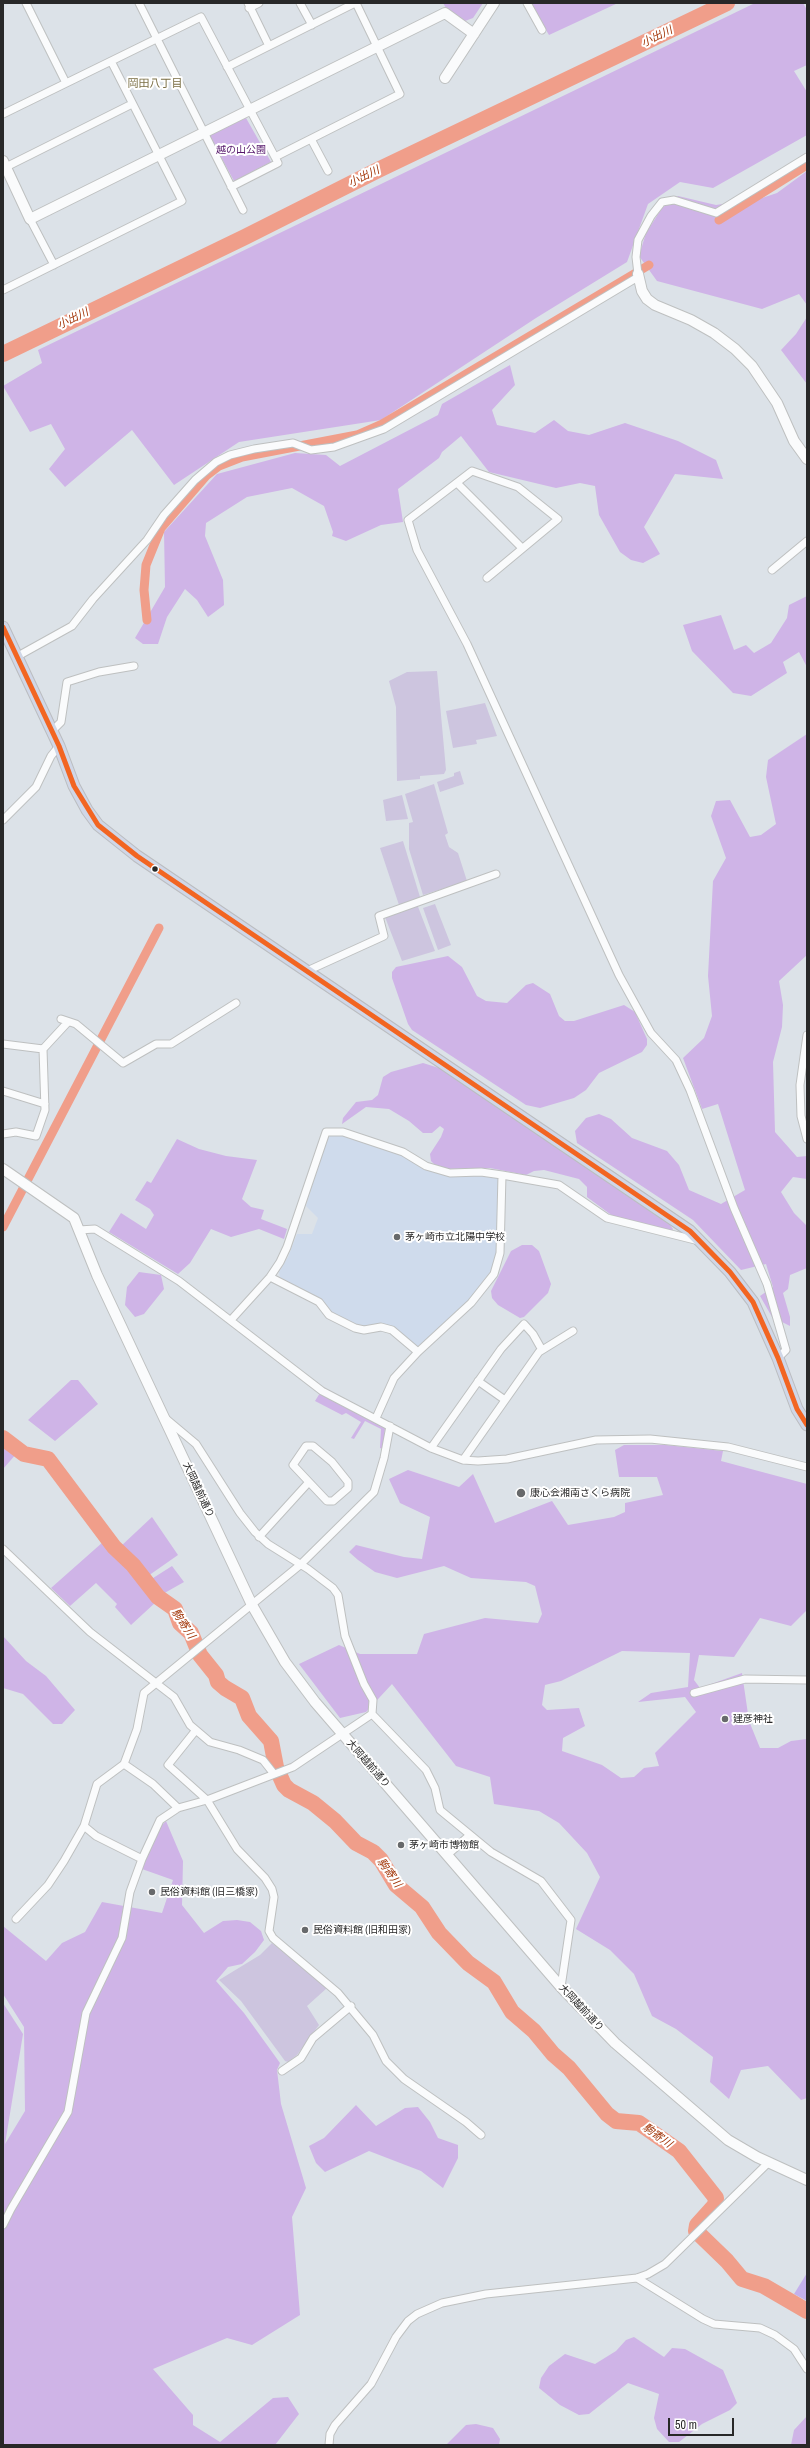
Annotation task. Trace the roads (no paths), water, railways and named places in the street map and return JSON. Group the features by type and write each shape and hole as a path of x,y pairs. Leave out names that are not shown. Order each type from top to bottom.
{"main road":[{"path":"3,626 59,746 74,786 87,810 113,838 690,1231 730,1272 752,1302 778,1358 797,1409 807,1425"}],"street":[{"path":"26,3 66,83"},
{"path":"139,3 243,210"},
{"path":"259,3 249,5 268,46"},
{"path":"300,3 312,25"},
{"path":"227,67 355,3 400,94 274,156"},
{"path":"445,78 494,3"},
{"path":"527,3 542,30"},
{"path":"30,219 445,13 474,34"},
{"path":"3,114 201,17 278,163 231,187"},
{"path":"3,290 182,201 111,61"},
{"path":"54,265 5,168 132,104"},
{"path":"311,139 328,171"},
{"path":"807,157 716,213 674,200 662,202 651,216 638,240 636,257 642,292 655,306 691,320 714,333 735,349 752,366 777,403 794,442 807,459"},
{"path":"18,656 72,626 93,599 147,540 164,515 195,480 216,462 230,455 254,449 292,443 306,449 334,447 384,428 638,273"},
{"path":"487,578 558,519 518,487 472,471 408,520 417,550 467,644 619,975 651,1033 676,1060 690,1090 734,1208 768,1284 786,1350 778,1358"},
{"path":"457,483 522,548"},
{"path":"772,570 807,541"},
{"path":"52,731 61,722 67,682 99,672 134,666"},
{"path":"3,820 36,787 51,756 59,746"},
{"path":"307,970 384,936 380,916 496,874"},
{"path":"61,1019 76,1024 123,1063 156,1044 171,1044 236,1003"},
{"path":"3,1134 16,1132 36,1136 45,1104 43,1049 68,1022"},
{"path":"807,1035 800,1085 801,1116 807,1139"},
{"path":"3,1044 43,1049"},
{"path":"3,1091 45,1104"},
{"path":"231,1320 270,1277 287,1247 326,1132 343,1132 403,1152 426,1166 450,1173 481,1172 559,1185 607,1218 701,1241"},
{"name":"大岡越前通り","path":"3,1169 72,1215 97,1275 252,1605 285,1662 344,1735 561,1987 615,2043 707,2124 737,2146 768,2163 807,2180"},
{"path":"376,1418 394,1378 418,1352 471,1303 494,1274 500,1253 502,1175"},
{"path":"79,1230 95,1229 179,1281 322,1391 431,1448 463,1460 478,1461 507,1459 596,1440 650,1439 728,1447 807,1467"},
{"path":"270,1277 319,1302 329,1315 355,1328 364,1330 381,1327 392,1330 418,1352"},
{"path":"431,1448 501,1349 524,1324 533,1334 542,1350"},
{"path":"463,1460 542,1350 573,1331"},
{"path":"478,1381 505,1400"},
{"path":"163,1416 196,1444 240,1514 259,1537 333,1588 339,1596 345,1636 364,1684 373,1700 372,1714 426,1770 435,1788 440,1810 491,1852 541,1881 571,1920 561,1987"},
{"path":"16,1919 48,1885 84,1826 97,1784 124,1764 137,1729 144,1693 154,1683 194,1653 300,1565 374,1492 384,1458 390,1426"},
{"path":"306,1446 313,1446 332,1462 348,1482 348,1488 333,1501 327,1501 309,1482 293,1465 306,1446"},
{"path":"259,1537 309,1482"},
{"path":"3,1549 90,1632 174,1697 190,1725 210,1742 239,1750 263,1760 277,1773"},
{"path":"694,1693 745,1679 807,1680"},
{"path":"3,2225 10,2209 68,2112 86,2013 122,1938 130,1892 142,1859 160,1820 178,1808 207,1800 277,1773 308,1759 372,1714"},
{"path":"196,1730 168,1765 207,1800 236,1849 266,1878 272,1889 274,1897 269,1931 273,1938 338,1993 351,2006 374,2035 386,2061 404,2079 466,2122 481,2135"},
{"path":"124,1764 153,1784 178,1808"},
{"path":"84,1826 96,1836 142,1859"},
{"path":"447,1855 470,1835"},
{"path":"282,2071 301,2058 313,2038 351,2006"},
{"path":"329,2445 330,2434 335,2425 371,2384 396,2337 408,2321 417,2314 442,2303 486,2294 637,2278 665,2264 768,2163"},
{"path":"637,2278 703,2320 714,2324 760,2328 775,2335 794,2349 807,2369"}],"waterway":[{"name":"小出川","path":"3,354 245,237 378,170 727,3"},
{"path":"719,220 807,165"},
{"path":"147,620 144,590 146,565 161,528 206,476 219,466 242,457 357,435 382,424 649,265"},
{"path":"3,1227 159,928"},
{"name":"駒寄川","path":"3,1438 24,1454 48,1459 114,1547 133,1565 158,1597 175,1609 180,1623 191,1633 200,1655 216,1675 218,1682 242,1698 249,1716 271,1741 276,1767 284,1785 289,1790 313,1803 335,1821 356,1843 373,1852 381,1860 396,1885 422,1907 439,1933 468,1963 494,1982 512,2012 534,2031 553,2054 569,2068 607,2114 616,2121 639,2123 679,2151 716,2198 715,2205 697,2225 696,2231 727,2261 742,2279 764,2286 807,2311"}],"place":[{"name":"茅ヶ崎市立北陽中学校","path":"397,1237"},
{"name":"康心会湘南さくら病院","path":"521,1493"},
{"name":"建彦神社","path":"725,1719"},
{"name":"茅ヶ崎市博物館","path":"401,1845"},
{"name":"民俗資料館 (旧三橋家)","path":"152,1892"},
{"name":"民俗資料館 (旧和田家)","path":"305,1930"}],"district":[{"name":"岡田八丁目","path":"155,84"}],"park label":[{"name":"越の山公園","path":"241,150"}]}
